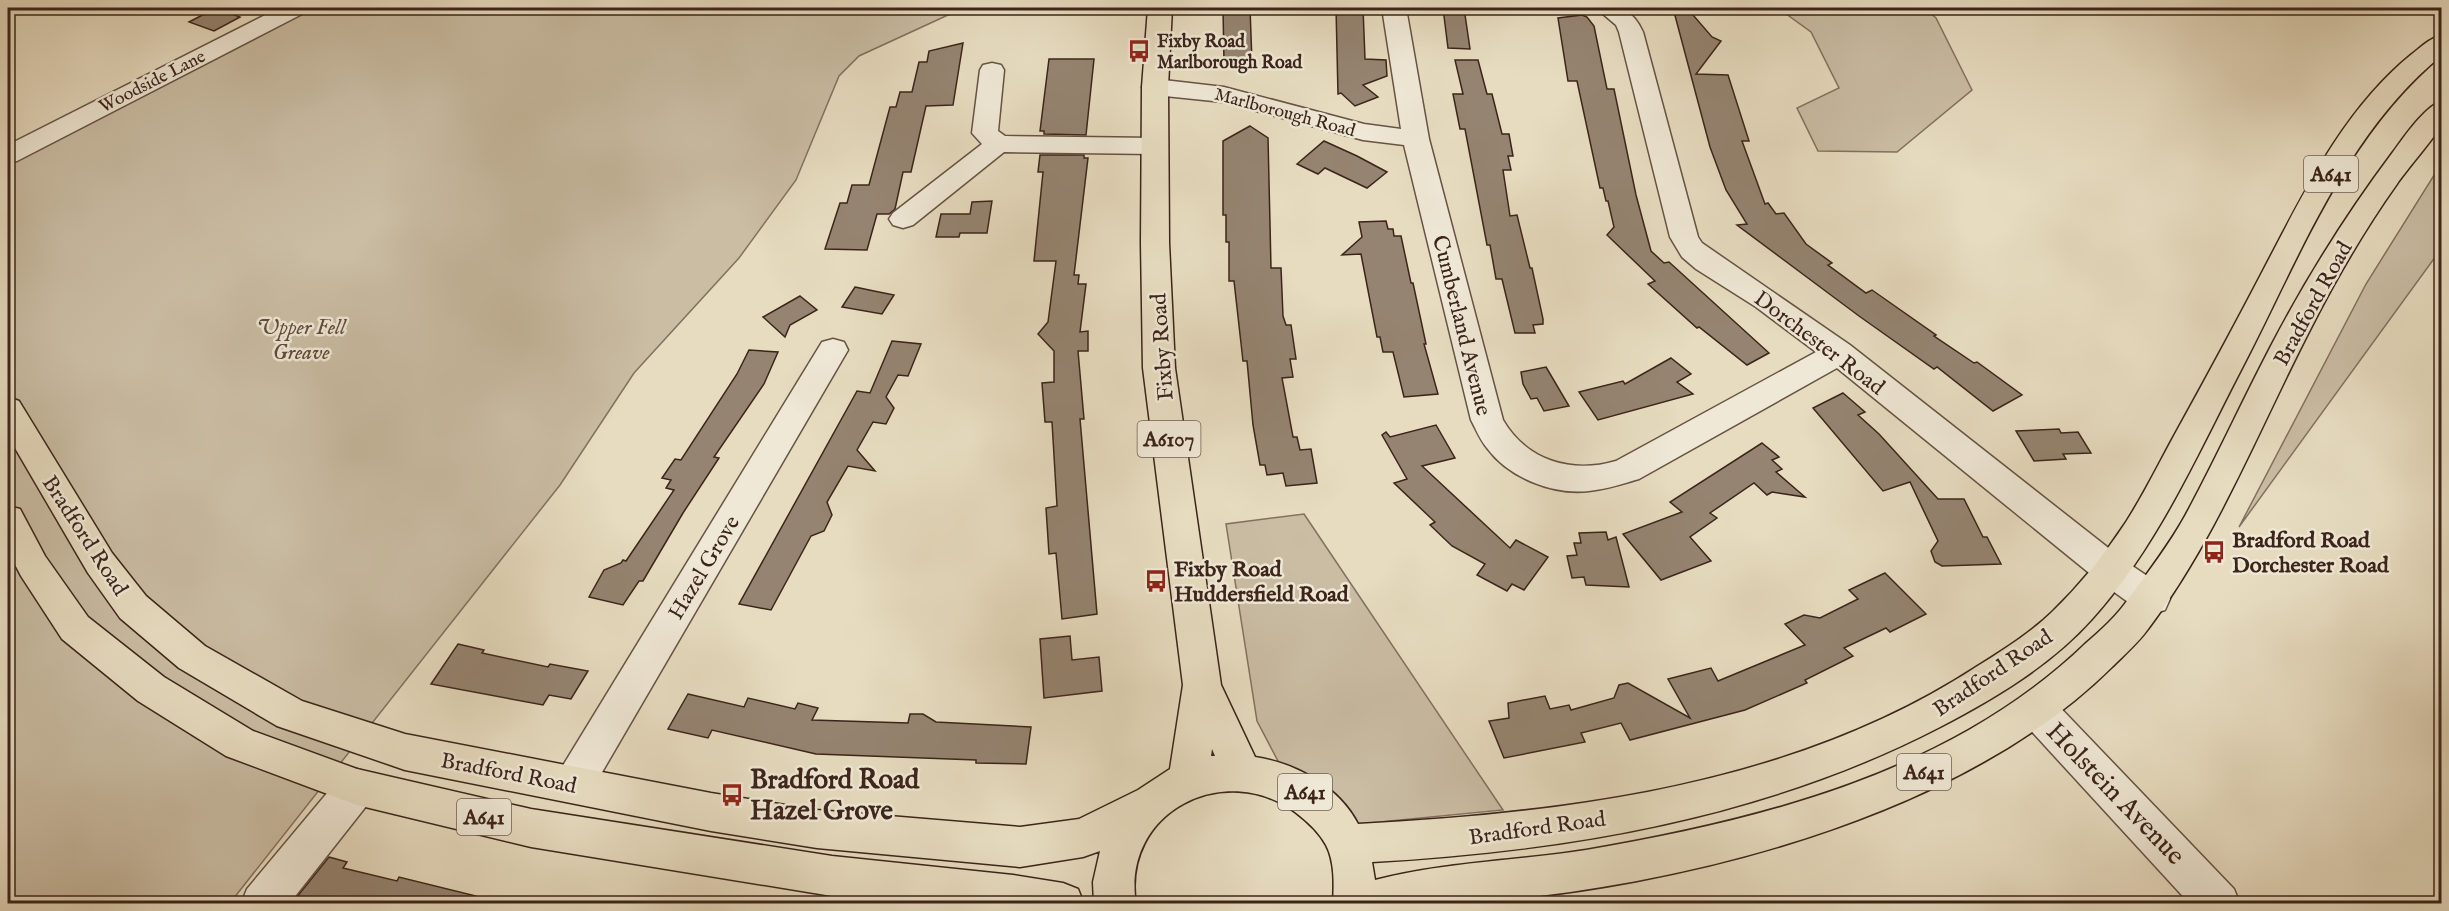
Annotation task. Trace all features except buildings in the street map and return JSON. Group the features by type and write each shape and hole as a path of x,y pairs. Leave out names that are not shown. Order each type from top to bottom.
{"main road":[{"name":"Fixby Road","path":"1160,8 1155,87 1155,243 1160,368 1202,685 1188,779"},
{"name":"Bradford Road","path":"1347,844 1433,841 1566,825 1699,797 1814,763 1916,722 2002,671 2037,647 2072,615 2112,571 2140,529 2306,217 2354,134 2401,75 2442,42"},
{"name":"Bradford Road","path":"1363,903 1421,890 1582,870 1654,858 1777,827 1847,805 1947,762 2037,710 2079,676 2152,599 2183,552 2314,295 2350,235 2405,154 2442,109"},
{"name":"Bradford Road","path":"8,409 100,563 133,607 192,657 291,714 405,752 711,812 817,829 1020,846 1083,837 1148,805"},
{"name":"Bradford Road","path":"8,519 33,566 75,628 151,689 240,744 357,787 531,828 662,850 832,876 1013,895 1063,903"},
{"name":"Fixby Road","path":"1202,685 1242,771"},
{"name":"A641","path":"1115,903 1113,896 1116,862 1128,831 1148,805 1167,790 1188,779 1215,772 1242,771 1275,778 1305,792 1329,815 1347,844 1355,874 1354,903"}],"street":[{"name":"Woodside Lane","path":"8,155 296,8"},
{"name":"Cumberland Avenue","path":"1394,8 1416,139 1487,420 1500,444 1526,465 1542,472 1578,480 1612,476 1627,470 1839,353"},
{"name":"Dorchester Road","path":"1608,8 1626,21 1631,32 1684,237 1692,250 1839,353 2112,571 2152,599"},
{"path":"992,70 985,133 998,144"},
{"name":"Marlborough Road","path":"1155,87 1224,95 1364,132 1416,139"},
{"path":"903,219 998,144 1155,146"},
{"name":"Hazel Grove","path":"573,785 833,350"},
{"name":"Holstein Avenue","path":"2037,710 2219,903"},
{"path":"262,903 357,787"}],"green space":[{"name":"Upper Fell Greave","path":"309,8 982,8 948,15 859,56 839,76 796,180 739,258 634,373 560,485 230,903 8,904 8,157"},
{"path":"1778,8 1924,8 1936,18 1972,90 1897,152 1818,151 1797,108 1839,88 1811,32"},
{"path":"2441,164 2441,249 2239,527 2366,284"},
{"path":"1304,514 1503,810 1359,824 1322,786 1279,763 1257,721 1226,524"}],"place":[{"name":"Fixby Road Marlborough Road","path":"1139,51"},
{"name":"Bradford Road Dorchester Road","path":"2214,552"},
{"name":"Fixby Road Huddersfield Road","path":"1156,581"},
{"name":"Bradford Road Hazel Grove","path":"732,795"}]}
